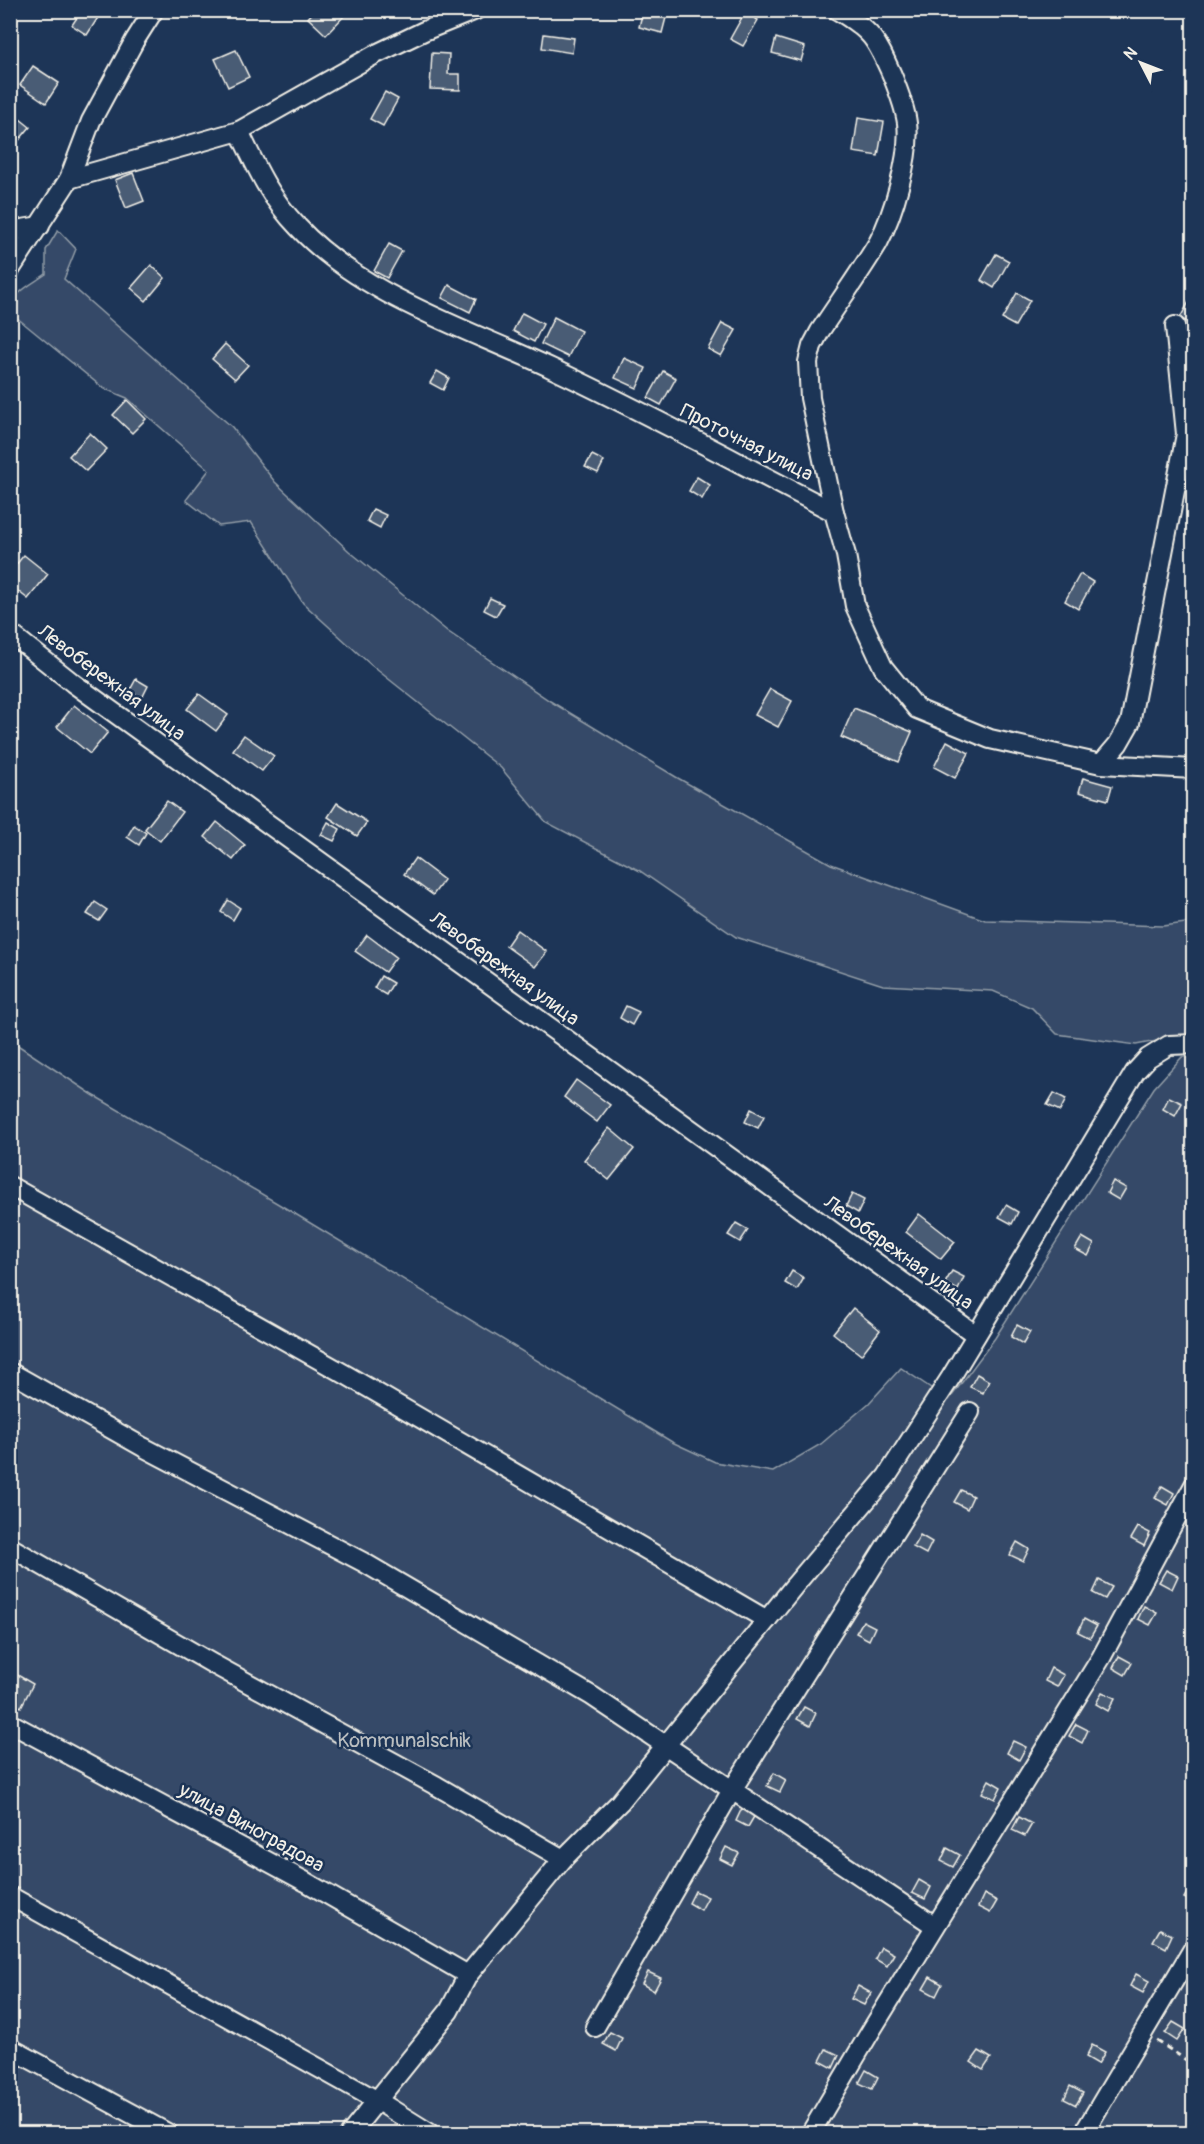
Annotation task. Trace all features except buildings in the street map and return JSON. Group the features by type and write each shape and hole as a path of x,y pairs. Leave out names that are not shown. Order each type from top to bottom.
{"street":[{"path":"10,270 69,179 91,121 135,39 154,10"},
{"path":"69,179 239,131 376,54 476,10"},
{"path":"837,10 859,23 877,42 899,92 907,123 907,155 896,196 879,241 820,331 812,346 808,362 810,398 834,512 846,555 855,606 883,668 917,709 990,739 1101,764 1194,769"},
{"name":"Проточная улица","path":"239,131 263,182 298,228 347,268 394,297 552,369 834,512"},
{"path":"10,231 40,226"},
{"path":"1101,764 1118,744 1130,723 1186,434 1175,326"},
{"name":"Левобережная улица","path":"10,633 73,684 976,1335"},
{"path":"350,2133 449,2011 468,1975 563,1859 620,1802 664,1745 887,1476 976,1335 1135,1072 1148,1058 1169,1045 1194,1044"},
{"path":"10,1186 338,1370 767,1620"},
{"path":"10,1372 143,1447 363,1562 592,1696 935,1926"},
{"path":"595,2027 732,1790 970,1412"},
{"path":"810,2133 1101,1658 1194,1485"},
{"path":"10,1547 213,1664 437,1786 563,1859"},
{"name":"улица Виноградова","path":"10,1723 306,1882 468,1975"},
{"path":"10,1896 378,2101 431,2133"},
{"path":"1083,2133 1194,1947"},
{"path":"10,2048 169,2133"}],"path":[{"path":"1143,2032 1194,2065"}],"green space":[{"path":"58,230 76,249 64,279 232,427 275,482 349,551 447,631 550,701 676,777 831,864 985,920 1163,926 1193,922 1193,1034 1136,1045 1057,1034 1032,1008 993,991 883,985 736,937 640,871 546,822 501,768 371,665 303,603 251,522 219,526 186,500 209,470 127,398 103,388 11,313 14,300 18,295 46,274 46,250"},
{"name":"Kommunalschik","path":"10,1040 93,1095 287,1209 672,1442 715,1462 773,1472 821,1444 869,1403 901,1368 949,1400 995,1338 1154,1088 1182,1057 1193,1056 1193,2133 11,2133"}]}
